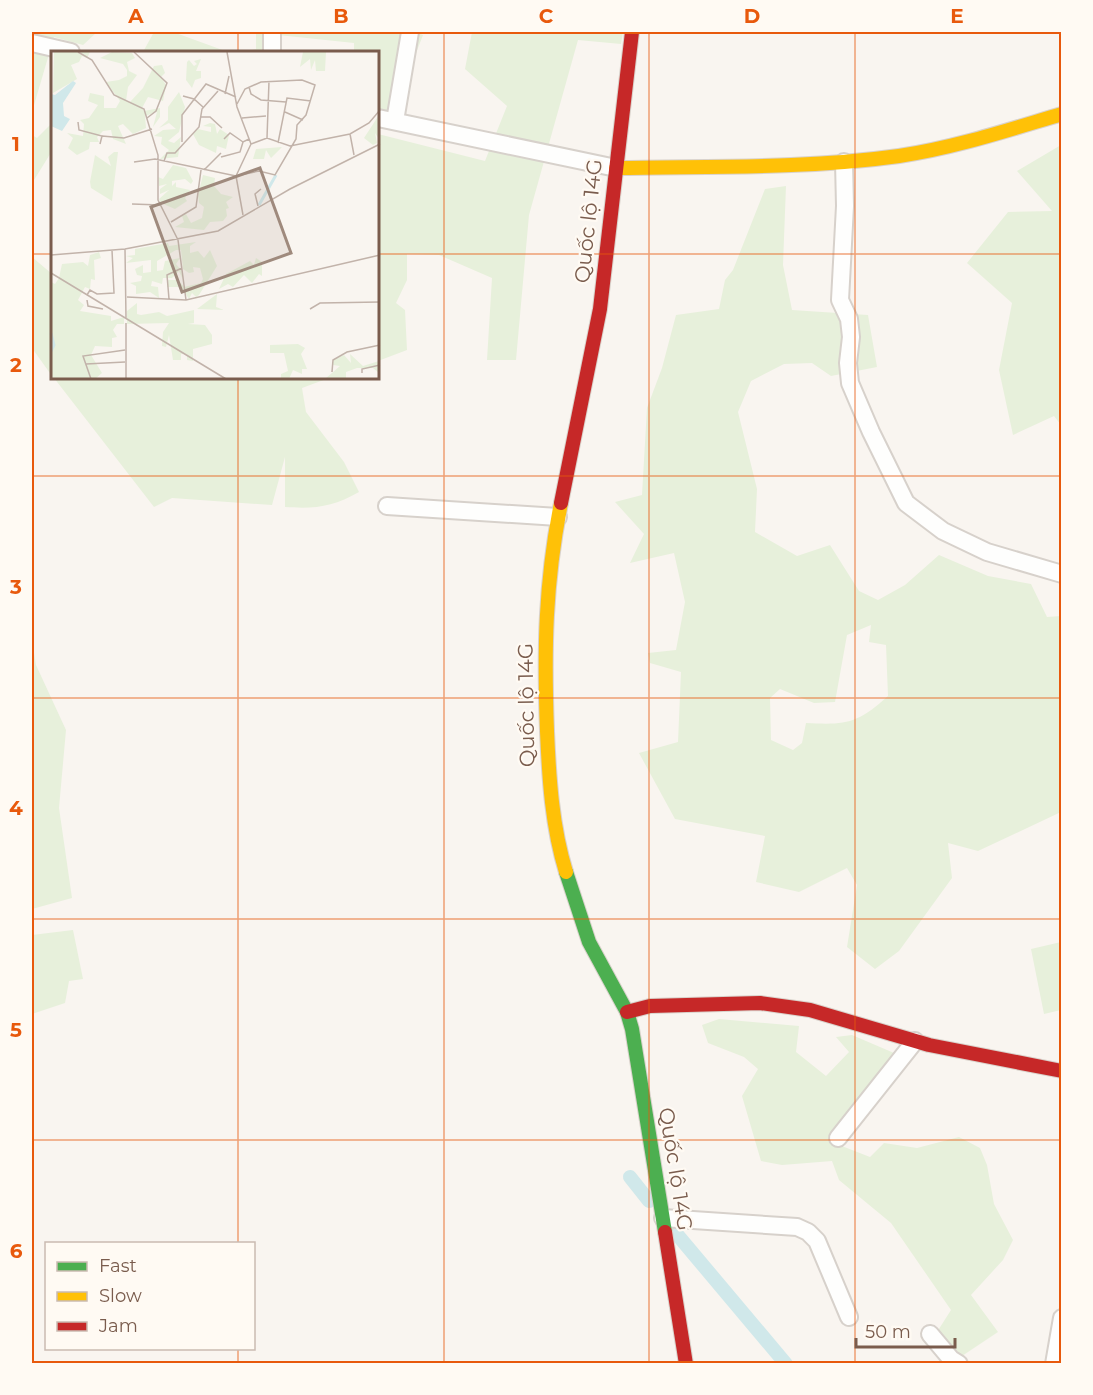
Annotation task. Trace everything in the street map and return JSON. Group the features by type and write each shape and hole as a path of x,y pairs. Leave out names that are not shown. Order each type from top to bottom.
{"main road":[{"name":"Quốc lộ 14G","path":"632,32 600,309 558,517 546,593 549,783 564,865 589,942 627,1012 686,1364"},
{"path":"616,168 844,162 952,147 1062,114"},
{"path":"627,1012 650,1006 760,1003 810,1010 915,1041 1062,1071"}],"street":[{"path":"272,32 272,51"},
{"path":"410,32 386,120 616,168"},
{"path":"32,43 67,51"},
{"path":"844,162 845,206 840,300 849,319 850,383 870,432 906,503 943,531 987,552 1062,574"},
{"path":"387,506 558,517"},
{"path":"838,1138 915,1041"},
{"path":"663,1218 796,1227 808,1232 817,1241 849,1317"},
{"path":"1054,1364 1062,1318"},
{"path":"930,1334 951,1359 959,1364"}],"green space":[{"path":"32,32 97,32 83,45 54,37 32,112"},
{"path":"154,32 173,32 225,51 144,51"},
{"path":"256,32 414,32 423,35 393,113 380,110 380,51 354,51 354,43 278,35 270,51 248,51 256,49"},
{"path":"472,32 623,32 621,44 578,40 529,215 516,360 487,360 492,278 439,255 407,254 407,280 396,303 405,310 407,350 380,360 380,135 485,161 507,106 465,69"},
{"path":"51,124 51,153 34,180 32,207 32,135 37,138"},
{"path":"1061,145 1061,425 1054,416 1013,435 999,370 1012,303 967,263 1008,212 1052,211 1017,171"},
{"path":"786,186 783,265 792,310 868,315 877,367 831,376 812,363 784,364 751,381 738,412 757,489 755,532 797,556 830,545 859,591 878,600 905,585 939,555 988,576 1031,584 1047,617 1061,616 1061,812 978,851 948,843 952,878 899,951 875,969 847,947 857,885 847,868 799,892 756,882 765,836 675,819 639,753 678,742 681,672 650,663 648,653 676,650 685,602 674,553 630,563 644,534 615,502 642,495 647,408 662,368 676,315 719,309 725,280 733,270 765,189","holes":["871,625 869,642 886,645 888,696 868,712 850,721 831,724 806,723 802,743 793,750 771,740 770,698 780,689 814,703 835,702 847,635"]},
{"path":"32,257 51,273 51,375 32,348"},
{"path":"56,380 324,380 302,388 306,412 344,462 359,492 324,506 285,507 285,457 272,505 172,498 154,507"},
{"path":"32,641 36,665 66,730 59,808 72,898 32,909"},
{"path":"73,930 83,979 69,981 65,1003 32,1014 32,935"},
{"path":"1061,942 1061,1010 1044,1014 1031,949"},
{"path":"719,1019 799,1026 796,1052 826,1076 849,1052 836,1037 852,1035 894,1053 829,1141 870,1157 884,1143 917,1148 959,1137 980,1148 987,1165 994,1204 1013,1240 1003,1260 971,1295 998,1332 962,1356 937,1332 951,1310 891,1223 839,1180 832,1161 782,1165 761,1161 742,1096 758,1069 744,1057 708,1043 702,1025"}],"waterway":[{"path":"630,1177 649,1201"},
{"path":"675,1232 786,1364"}],"traffic: fast":[{"path":"566,872 589,942 627,1012 632,1029 665,1232"}],"traffic: slow":[{"path":"616,168 793,165 899,156 961,143 1062,114"},
{"path":"561,503 549,589 546,672 552,802 557,838 566,872"}],"traffic: jam":[{"path":"561,503 600,309 632,32"},
{"path":"627,1012 650,1006 760,1003 810,1010 929,1045 1062,1071"},
{"path":"665,1232 686,1364"}]}
